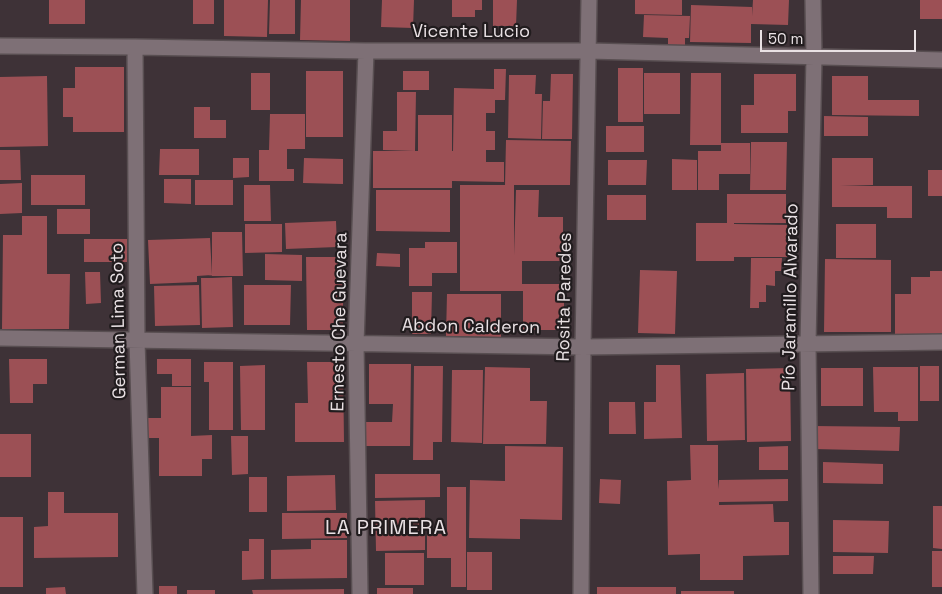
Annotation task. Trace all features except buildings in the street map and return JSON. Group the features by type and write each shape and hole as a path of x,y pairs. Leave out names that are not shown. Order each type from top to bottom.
{"street":[{"name":"Rosita Paredes","path":"581,594 589,0"},
{"name":"Pío Jaramillo Alvarado","path":"811,594 808,342 814,0"},
{"name":"Vicente Lucio","path":"0,46 366,51 589,51 942,60"},
{"name":"German Lima Soto","path":"135,47 137,341 145,594"},
{"name":"Ernesto Che Guevara","path":"360,594 356,344 366,51"},
{"name":"Abdon Calderon","path":"0,338 583,347 808,342 942,342"}],"district":[{"name":"LA PRIMERA","path":"386,529"}]}
